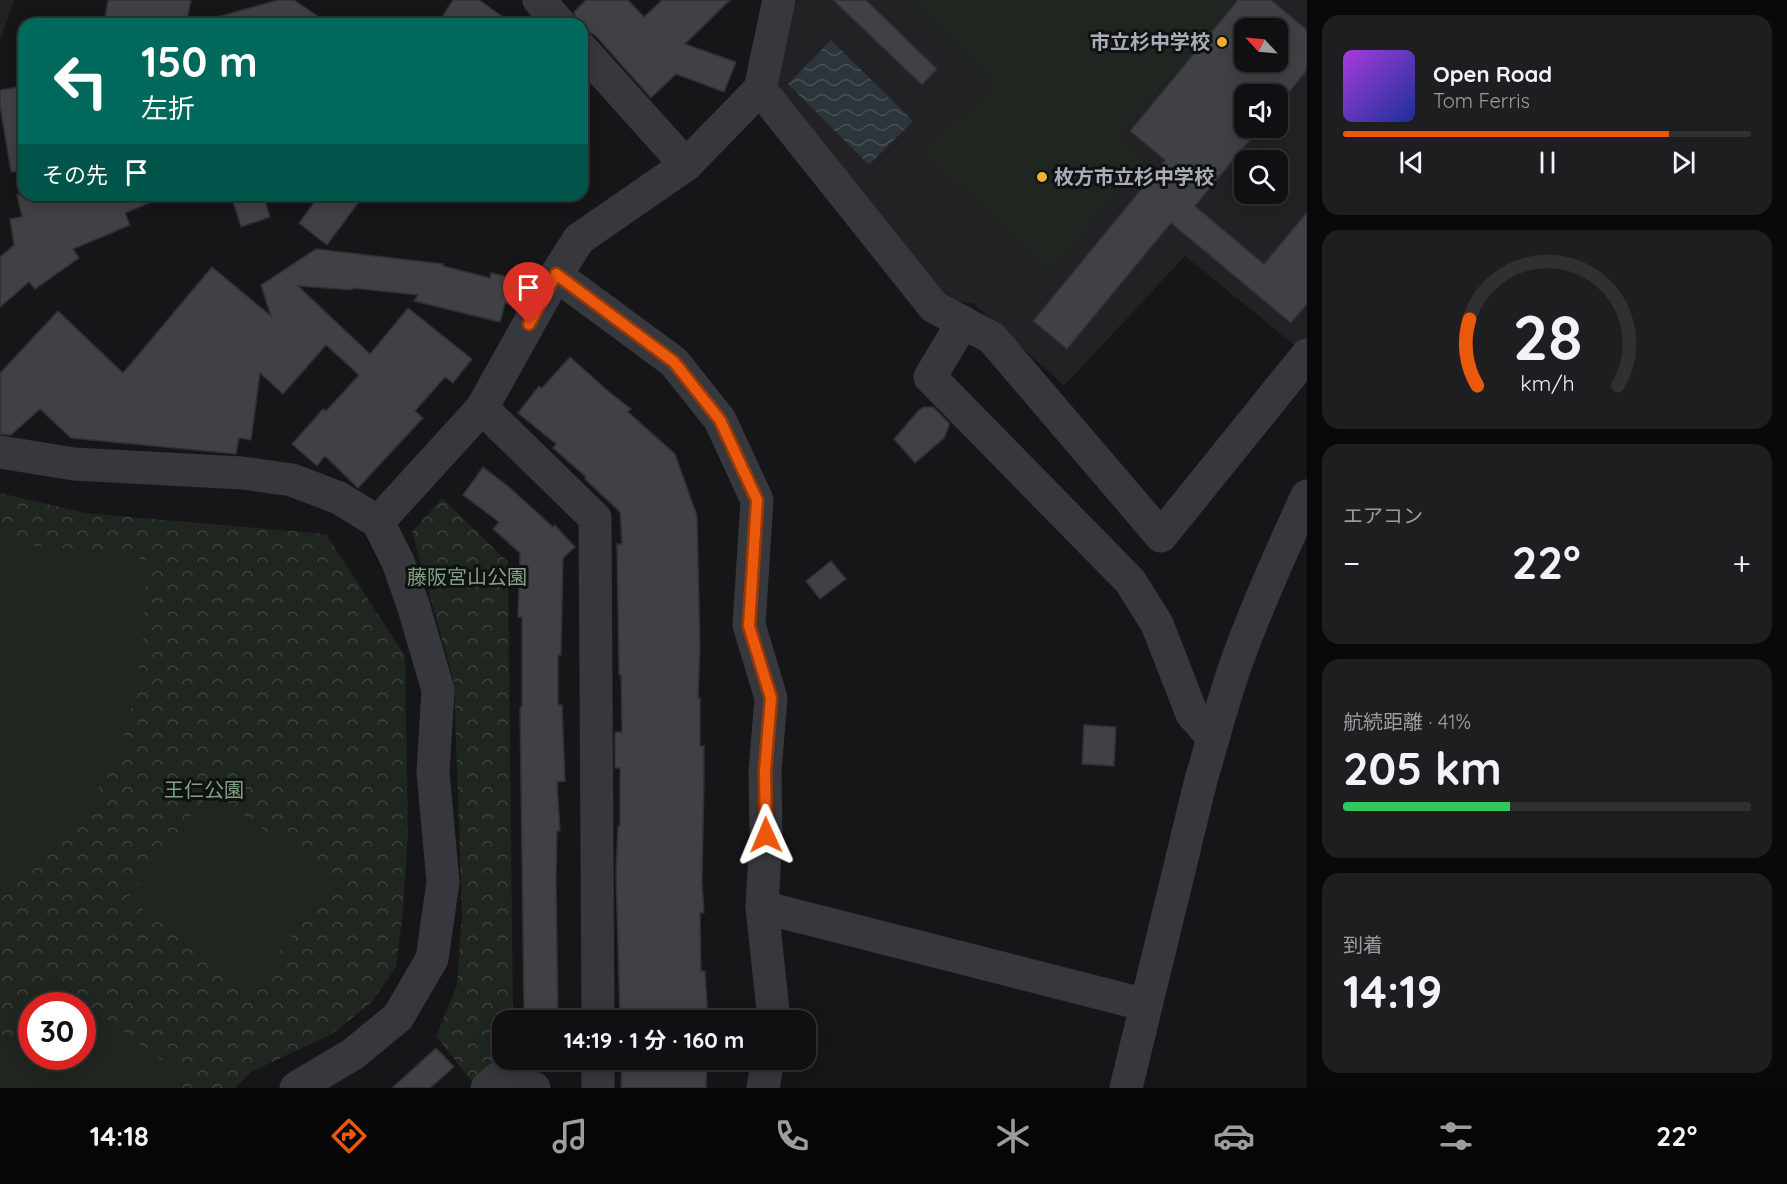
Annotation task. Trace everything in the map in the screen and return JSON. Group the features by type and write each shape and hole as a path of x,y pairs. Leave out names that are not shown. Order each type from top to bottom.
{"street":[{"path":"539,0 555,18"},
{"path":"378,522 482,408 556,274 579,239 686,165 760,89 779,0"},
{"path":"588,56 686,165"},
{"path":"760,89 934,307 992,338 1161,536 1307,354"},
{"path":"556,274 674,362 720,420 757,500 749,626 771,698 765,771 766,835 762,907 773,1010"},
{"path":"963,322 930,377 1130,581 1157,624 1192,714 1213,738"},
{"path":"482,408 595,518 598,1010"},
{"path":"0,452 74,464 242,473 292,480 339,498 378,522 398,562 438,690 433,772 443,882 432,958 398,1017 353,1054 296,1088"},
{"path":"1126,1088 1213,738 1237,662 1281,551 1307,496"},
{"path":"762,907 1146,1005"},
{"path":"598,1070 598,1088"},
{"path":"763,1088 766,1070"},
{"path":"488,1088 497,1078 534,1088"}],"shaded area":[{"path":"0,0 14,0 0,40"},
{"name":"枚方市立杉中学校","path":"797,0 1307,0 1307,337 1298,348 1185,256 1064,386 973,303 942,302 769,78"}],"green space":[{"path":"913,0 1235,0 1119,136 1145,159 1052,270 922,152 996,85"},
{"name":"王仁公園","path":"0,493 85,513 326,534 405,656 408,832 403,911 396,967 372,1002 332,1034 251,1072 235,1088 0,1088"},
{"name":"藤阪宮山公園","path":"442,498 508,562 513,1010 492,1010 492,1070 509,1070 475,1085 436,1036 457,985 462,915 454,682 412,532"},
{"path":"0,543 94,551 147,560 143,644 133,701 123,739 84,816 61,841 19,876 0,885"},
{"path":"211,790 332,881 250,992 128,898"},
{"path":"57,982 70,992 50,992"},
{"path":"96,1011 180,1074 169,1088 0,1088 0,1058 18,1034 18,1070 96,1070"}],"water":[{"path":"831,40 913,121 869,165 788,84"}],"building":[{"path":"108,0 191,0 187,18 105,18"},
{"path":"278,0 294,0 320,18 217,18"},
{"path":"453,0 479,0 504,18 447,18 443,15"},
{"path":"586,0 628,0 644,17 662,0 730,0 685,44 736,62 724,92 676,74 651,98 596,36 588,31 588,18 576,18 574,12"},
{"path":"833,0 866,0 937,69 922,85"},
{"path":"1238,0 1271,0 1307,30 1307,70 1288,94 1288,84 1234,84 1234,138 1252,138 1242,150 1234,150 1234,159 1195,206 1264,264 1307,212 1307,304 1291,323 1171,223 1067,349 1033,321 1165,160 1130,131"},
{"path":"18,87 18,171 11,172 0,105 0,90"},
{"path":"18,201 154,201 125,213 130,225 73,249 79,258 35,289 29,282 0,307 0,257 14,245 10,219 22,217"},
{"path":"233,201 265,201 270,217 241,227"},
{"path":"316,201 360,201 327,245 299,223"},
{"path":"316,249 443,264 443,266 490,278 491,273 521,280 515,305 505,303 500,322 414,301 418,295 352,288 352,290 298,286 370,354 408,308 472,359 453,383 445,377 415,411 423,418 358,488 325,456 317,466 292,444 323,409 326,411 359,375 326,345 283,394 260,373 251,440 239,438 236,454 71,438 40,409 11,435 0,434 0,373 58,311 123,373 212,267 271,316 261,285"},
{"path":"570,357 631,409 628,412 675,454 697,516 700,646 698,698 700,698 700,746 704,746 702,881 704,913 700,913 701,971 705,971 707,1010 620,1010 616,873 618,826 620,826 620,768 615,768 615,732 622,732 617,544 622,544 620,512 585,479 586,477 553,448 556,444 518,413 539,386 542,388"},
{"path":"924,407 933,407 949,423 949,426 944,438 915,463 894,439"},
{"path":"483,467 553,527 555,525 575,547 563,558 561,655 558,655 558,705 562,705 565,781 557,782 560,831 557,831 556,878 558,1010 524,1010 520,707 522,707 522,617 518,617 520,553 493,529 499,522 463,495"},
{"path":"831,561 846,579 820,599 806,581"},
{"path":"1084,725 1116,727 1114,766 1082,764"},
{"path":"436,1048 454,1067 430,1088 392,1088"},
{"path":"622,1070 707,1070 706,1088 621,1088"}],"place":[{"name":"市立杉中学校","path":"1222,42"},
{"name":"枚方市立杉中学校","path":"1042,177"}],"route":[{"path":"529,324 556,274 674,362 720,420 748,480 757,500 749,626 771,698 765,771 766,835"}]}
